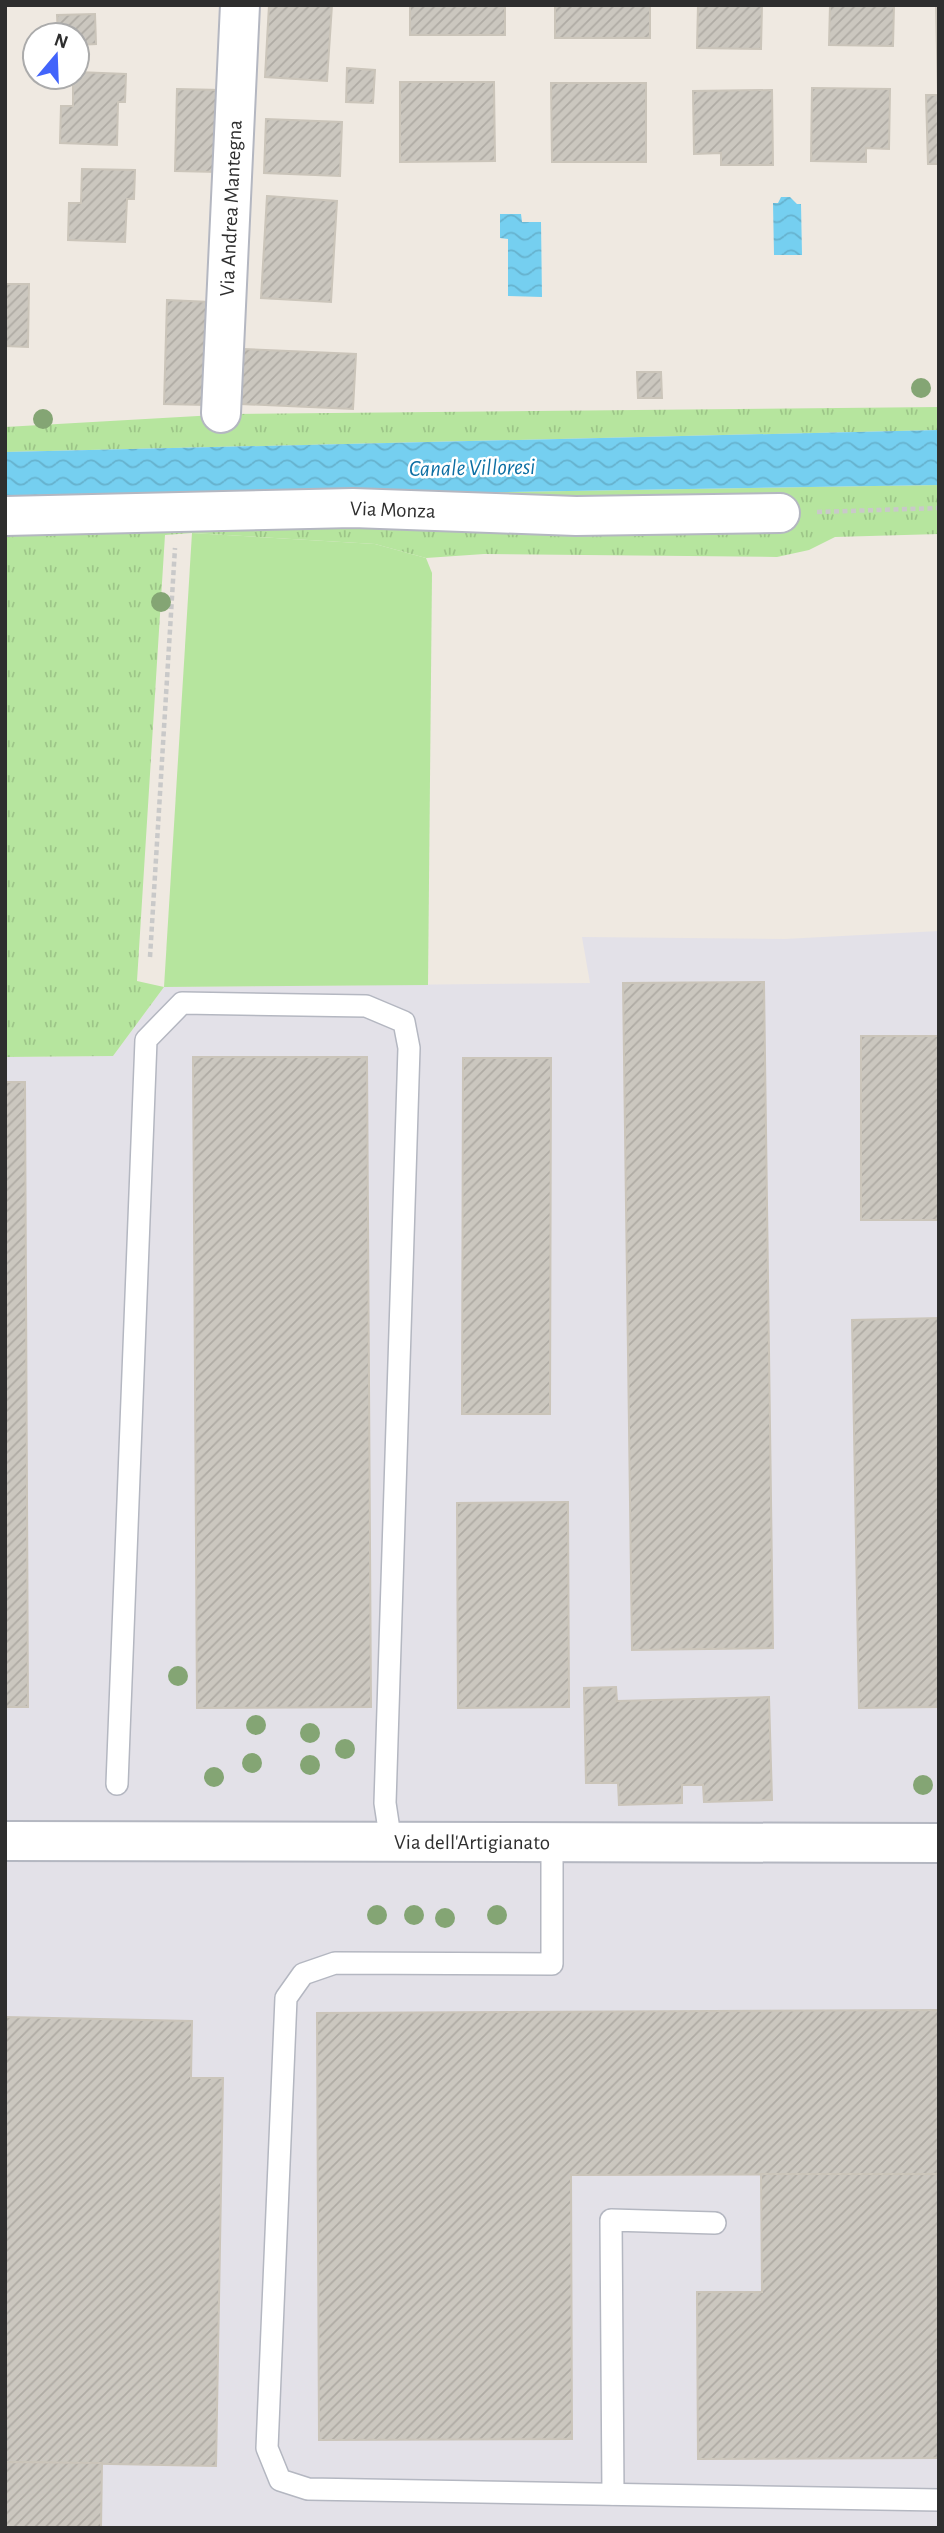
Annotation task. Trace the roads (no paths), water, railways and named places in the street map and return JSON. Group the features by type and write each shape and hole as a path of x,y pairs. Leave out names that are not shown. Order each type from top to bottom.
{"street":[{"name":"Via Andrea Mantegna","path":"221,413 240,5"},
{"name":"Via Monza","path":"5,516 352,508 576,516 780,513"},
{"name":"Via dell'Artigianato","path":"5,1841 939,1843"}],"lane":[{"path":"117,1784 146,1040 182,1003 366,1006 404,1021 409,1048 385,1803 391,1843"},
{"path":"552,1843 552,1964 335,1963 303,1974 286,1998 267,2448 280,2480 307,2489 939,2500"},
{"path":"613,2494 611,2220 715,2223"}],"water":[{"path":"781,197 790,197 797,204 801,204 802,255 774,255 773,203 778,203"},
{"path":"500,214 521,214 522,222 541,222 542,297 508,296 508,239 500,238"},
{"name":"Canale Villoresi","path":"939,430 939,485 5,500 5,452"}]}
